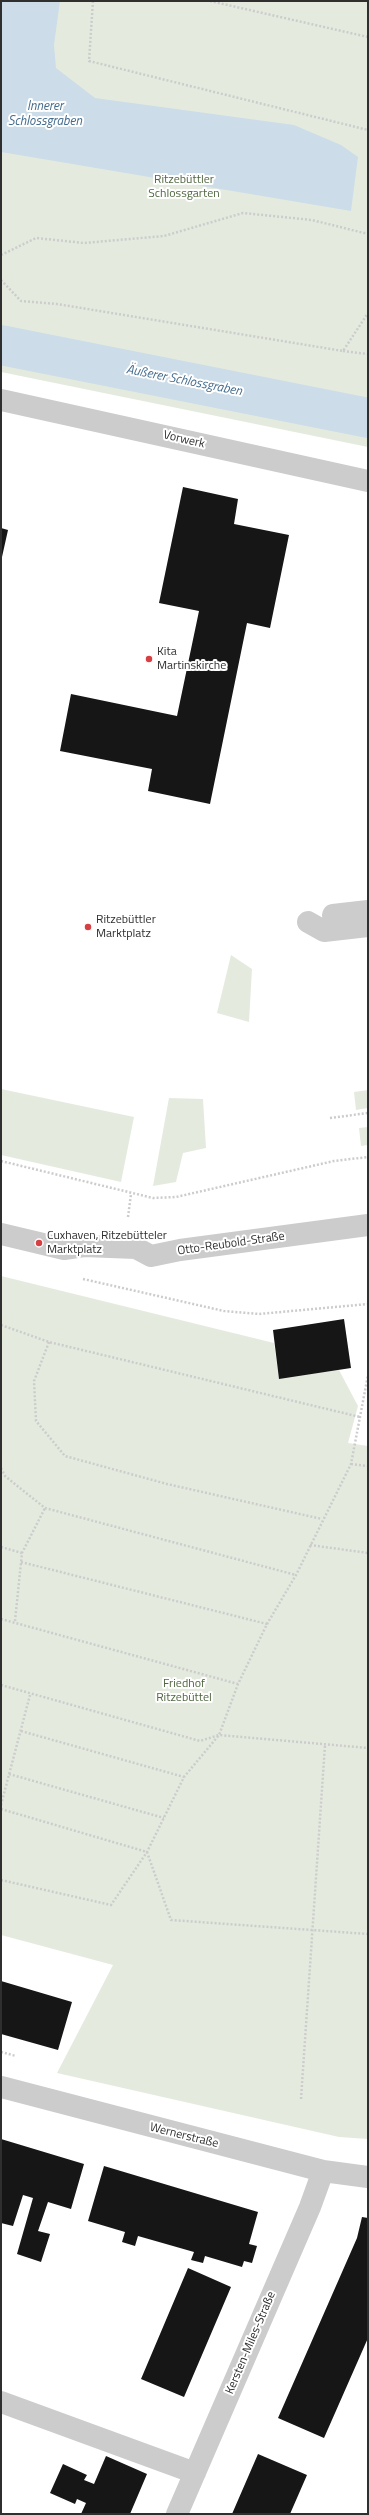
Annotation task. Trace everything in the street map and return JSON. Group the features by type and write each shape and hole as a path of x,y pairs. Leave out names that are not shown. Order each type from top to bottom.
{"street":[{"name":"Vorwerk","path":"1,400 368,481"},
{"path":"368,911 319,917 308,922 324,931 368,926"},
{"name":"Otto-Reubold-Straße","path":"1,1234 64,1249 84,1246 136,1248 151,1256 180,1250 368,1225"},
{"name":"Wernerstraße","path":"1,2087 323,2171 368,2177"},
{"name":"Kersten-Miles-Straße","path":"177,2514 310,2207 323,2171"},
{"path":"1,2402 195,2473"}],"path":[{"path":"93,1 89,61 368,130"},
{"path":"210,1 368,37"},
{"path":"1,255 36,238 84,243 164,236 243,213 312,220 368,234"},
{"path":"1,280 22,301 57,304 368,354"},
{"path":"343,351 368,313"},
{"path":"330,1118 368,1114"},
{"path":"1,1161 131,1194 153,1198 176,1197 334,1161 368,1156"},
{"path":"127,1223 131,1194"},
{"path":"78,1278 224,1311 259,1314 368,1304"},
{"path":"1,1325 49,1342 360,1417"},
{"path":"49,1342 34,1381 36,1422 65,1456 167,1484 322,1519"},
{"path":"1,1880 111,1905 147,1852 184,1777 219,1735 238,1684 267,1624 296,1575 322,1519 351,1464 368,1375"},
{"path":"351,1464 368,1466"},
{"path":"1,1468 5,1476 45,1508 296,1575"},
{"path":"15,1621 22,1553 45,1508"},
{"path":"310,1545 368,1553"},
{"path":"1,1547 22,1553"},
{"path":"21,1562 267,1624"},
{"path":"1,1619 15,1621 238,1684"},
{"path":"1,1685 30,1695 200,1741 219,1735 368,1748"},
{"path":"1,1805 30,1695"},
{"path":"21,1731 184,1777"},
{"path":"302,2099 325,1745"},
{"path":"9,1774 164,1818"},
{"path":"1,1809 147,1852"},
{"path":"147,1852 171,1920 368,1934"}],"green space":[{"name":"Ritzebüttler Schlossgarten","path":"1,1 368,1 368,447 1,372"},
{"path":"231,955 252,969 249,1022 217,1013"},
{"path":"1,1089 134,1117 121,1182 1,1155"},
{"path":"368,1090 368,1108 356,1110 354,1092"},
{"path":"169,1098 203,1099 206,1148 183,1153 176,1182 153,1186"},
{"path":"368,1127 368,1145 361,1146 359,1128"},
{"name":"Friedhof Ritzebüttel","path":"1,1276 274,1343 279,1378 339,1370 358,1406 348,1443 368,1446 368,2139 339,2137 57,2073 113,1965 1,1935"}],"water":[{"name":"Innerer Schlossgraben","path":"1,1 60,1 54,45 56,68 95,98 294,125 341,145 358,157 351,211 1,152"}],"building":[{"path":"183,487 238,499 234,524 289,535 270,628 247,623 210,804 148,791 152,769 60,751 71,694 177,716 199,611 159,603"},
{"path":"1,528 8,530 2,557 1,557"},
{"path":"344,1319 351,1368 279,1379 273,1330"},
{"path":"1,1981 72,2002 58,2050 1,2034"},
{"path":"1,2139 84,2164 71,2209 48,2202 38,2231 50,2234 41,2262 17,2254 33,2198 23,2195 13,2226 1,2223"},
{"path":"104,2166 258,2212 249,2244 257,2246 252,2263 244,2261 242,2267 205,2256 203,2263 191,2260 194,2252 138,2236 135,2246 122,2242 125,2232 88,2221"},
{"path":"362,2217 368,2218 368,2338 324,2438 278,2418 357,2238"},
{"path":"188,2268 231,2287 184,2397 141,2379"},
{"path":"258,2454 307,2475 290,2514 232,2514"},
{"path":"106,2456 147,2474 130,2514 81,2514 86,2503 77,2499 75,2504 50,2493 63,2464 87,2475 84,2480 94,2484"}],"waterway":[{"name":"Äußerer Schlossgraben","path":"1,345 368,418"}],"place":[{"name":"Kita Martinskirche","path":"149,659"},
{"name":"Ritzebüttler Marktplatz","path":"88,927"},
{"name":"Cuxhaven, Ritzebütteler Marktplatz","path":"39,1243"}]}
